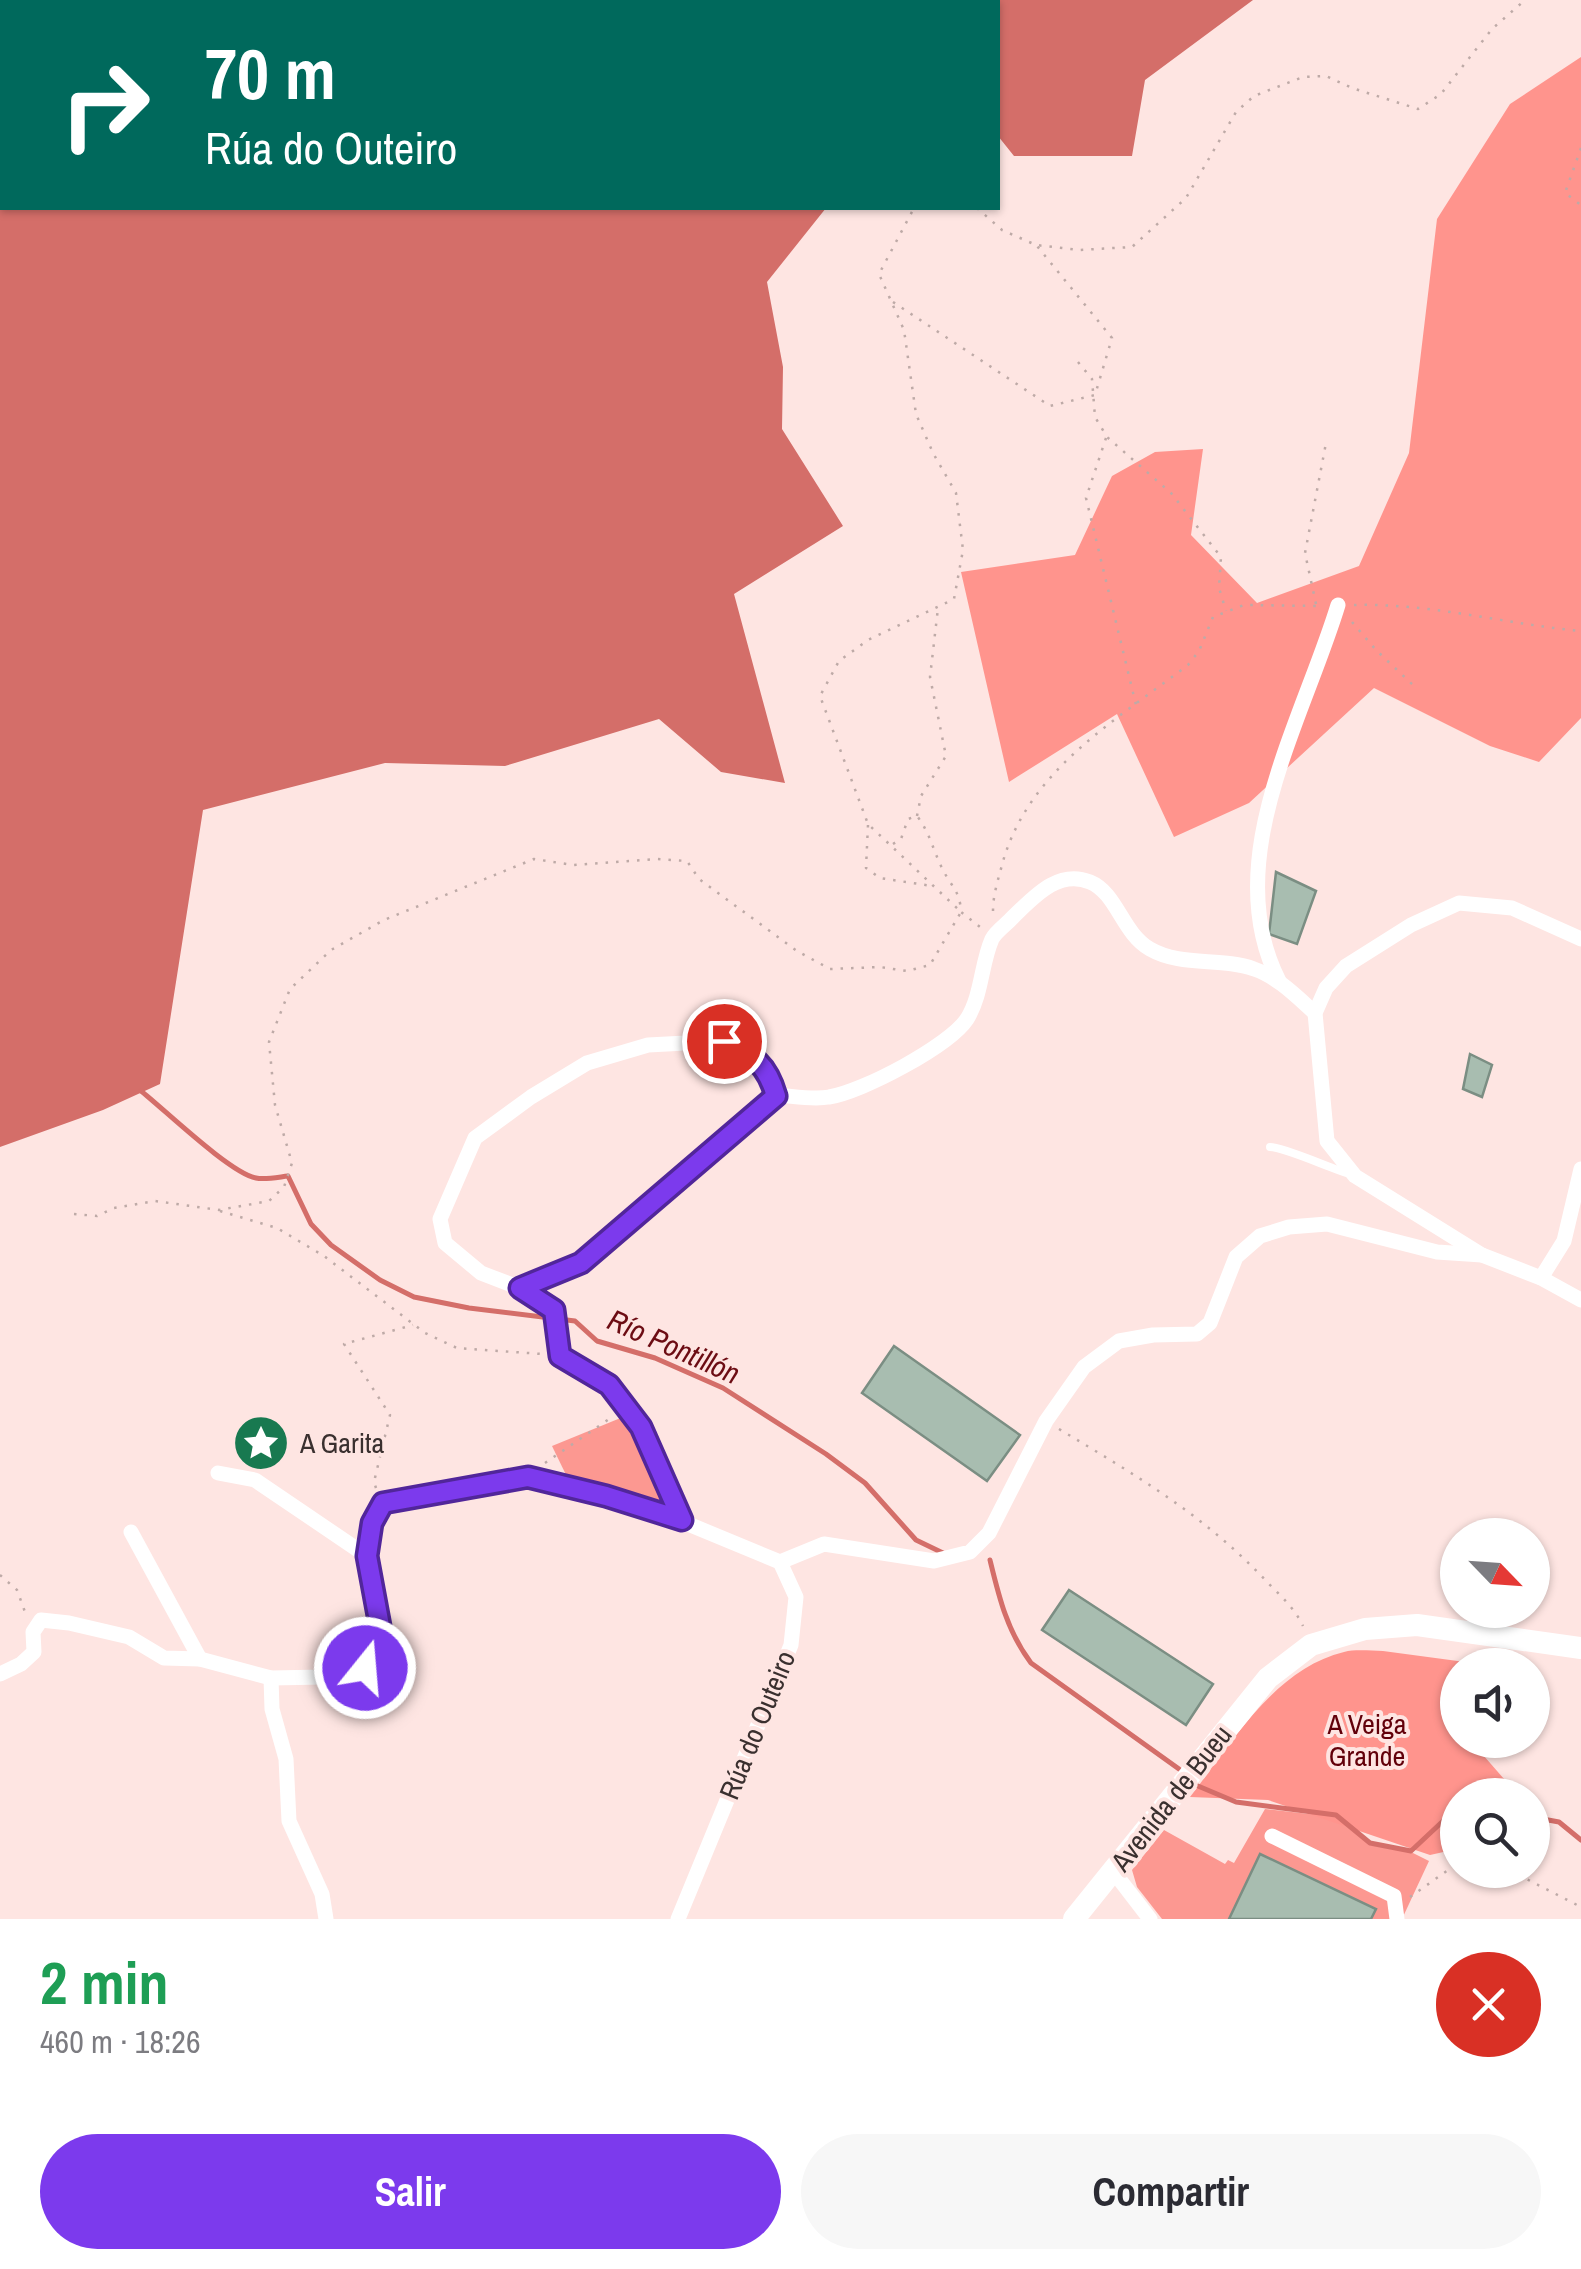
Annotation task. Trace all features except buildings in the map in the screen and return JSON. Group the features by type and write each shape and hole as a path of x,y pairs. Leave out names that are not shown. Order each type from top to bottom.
{"main road":[{"path":"1311,1645 1365,1628 1418,1626 1581,1648"},
{"name":"Avenida de Bueu","path":"1074,1919 1268,1678 1311,1645"}],"street":[{"path":"1279,981 1263,950 1256,901 1257,854 1266,811 1338,605"},
{"path":"520,1288 581,1263 776,1096 828,1097 875,1082 913,1062 966,1021 993,937 1044,887 1072,878 1092,882 1108,896 1134,938 1152,951 1185,960 1253,968 1279,981 1315,1013"},
{"path":"1581,939 1512,908 1460,903 1411,925 1346,966 1326,988 1315,1013 1327,1141 1355,1176 1482,1254 1541,1278 1581,1300"},
{"path":"682,1520 641,1427 609,1385 560,1356 554,1310 520,1288 481,1273 445,1243 440,1218 474,1138 587,1063 648,1045 724,1041 755,1055 770,1074 776,1096"},
{"path":"1541,1278 1564,1241 1581,1169"},
{"path":"0,1674 21,1664 34,1652 33,1632 41,1620 69,1622 130,1637 164,1658 200,1659 271,1678 324,1677 365,1668 382,1637 367,1556 372,1523 383,1503 528,1477 682,1520 780,1562 824,1544 934,1561 970,1552 989,1533 1046,1421 1084,1367 1120,1341 1198,1334 1210,1323 1236,1257 1260,1236 1289,1227 1327,1224 1437,1252 1482,1254"},
{"path":"218,1473 255,1480 367,1556"},
{"path":"131,1532 200,1659"},
{"name":"Rúa do Outeiro","path":"678,1919 791,1644 796,1597 780,1562"},
{"path":"271,1678 272,1709 286,1759 289,1821 322,1894 326,1919"},
{"path":"1272,1836 1394,1896 1396,1913"},
{"path":"1113,1871 1150,1919"}],"lane":[{"path":"1270,1148 1281,1147 1355,1176"}],"path":[{"path":"979,210 1002,230 1036,245 1079,250 1132,247 1186,198 1236,112 1254,96 1303,77 1326,76 1418,110 1442,94 1492,28 1526,0"},
{"path":"1581,148 1565,193 1581,205"},
{"path":"913,210 879,274 904,330 916,414 932,453 956,493 963,550 954,598 868,640 839,661 820,696 868,824 866,868 880,878 934,886"},
{"path":"1036,245 1112,338 1094,395"},
{"path":"892,302 1050,406 1094,395"},
{"path":"1078,362 1092,379 1095,418 1107,437 1172,493 1221,556 1219,588 1226,612"},
{"path":"1107,437 1086,498 1136,705"},
{"path":"1317,606 1305,553 1326,443"},
{"path":"993,937 993,899 1009,837 1038,790 1067,758 1188,665 1200,651 1213,617 1244,605 1396,605 1581,631"},
{"path":"1338,605 1376,650 1415,687"},
{"path":"219,1210 269,1202 284,1187 292,1163 275,1105 269,1042 290,989 331,950 384,920 534,859 573,865 657,859 687,861 700,879 797,952 830,968 880,966 908,971 930,966 962,912 960,895 942,870 930,833 917,816 921,796 946,756 930,677 938,606"},
{"path":"890,845 900,840 908,819 917,816"},
{"path":"868,824 993,937"},
{"path":"74,1214 96,1216 114,1208 155,1201 219,1210 293,1237 415,1324 457,1348 560,1356"},
{"path":"383,1503 374,1482 390,1415 344,1344 415,1324"},
{"path":"528,1477 626,1408"},
{"path":"1046,1421 1190,1511 1244,1557 1297,1614 1311,1645"},
{"path":"0,1575 16,1590 33,1632"},
{"path":"1396,1913 1440,1877"},
{"path":"1544,1888 1581,1907"}],"shaded area":[{"path":"1000,0 1253,0 1145,80 1132,156 1014,156 1000,138"},
{"path":"0,210 824,210 767,282 783,367 782,429 843,526 734,594 785,783 721,772 659,719 505,766 385,763 203,810 160,1084 103,1110 0,1147"},
{"path":"623,1417 666,1508 569,1481 552,1446"},
{"path":"1265,1809 1335,1817 1370,1845 1411,1852 1429,1861 1402,1919 1162,1919 1137,1887 1132,1870 1164,1830 1225,1864 1228,1860 1234,1863"}],"green space":[{"path":"1581,57 1581,718 1539,762 1490,746 1374,688 1249,803 1174,837 1117,714 1009,782 961,572 1075,555 1112,476 1155,452 1203,449 1191,535 1257,603 1359,566 1409,453 1437,219 1510,104"},
{"name":"A Veiga Grande","path":"1358,1650 1440,1659 1440,1758 1486,1758 1503,1778 1440,1778 1440,1853 1430,1855 1268,1800 1190,1797 1238,1732 1275,1691 1319,1661"}],"waterway":[{"name":"Río Pontillón","path":"141,1091 245,1174 260,1179 288,1176 311,1224 331,1245 380,1280 414,1297 575,1321 597,1341 655,1358 723,1388 865,1483 916,1540 943,1553"},
{"name":"Río Pontillón","path":"990,1560 1010,1626 1031,1663 1179,1769"},
{"name":"Río Pontillón","path":"1198,1786 1236,1802 1336,1815 1370,1843 1411,1851 1440,1824"},
{"name":"Río Pontillón","path":"1550,1820 1559,1822 1581,1840"}],"place":[{"name":"A Garita","path":"261,1443"}],"route":[{"path":"365,1668 382,1637 367,1556 372,1523 383,1503 528,1477 682,1520 641,1427 609,1385 560,1356 554,1310 520,1288 581,1263 776,1096 770,1074 755,1055 724,1041"}]}
